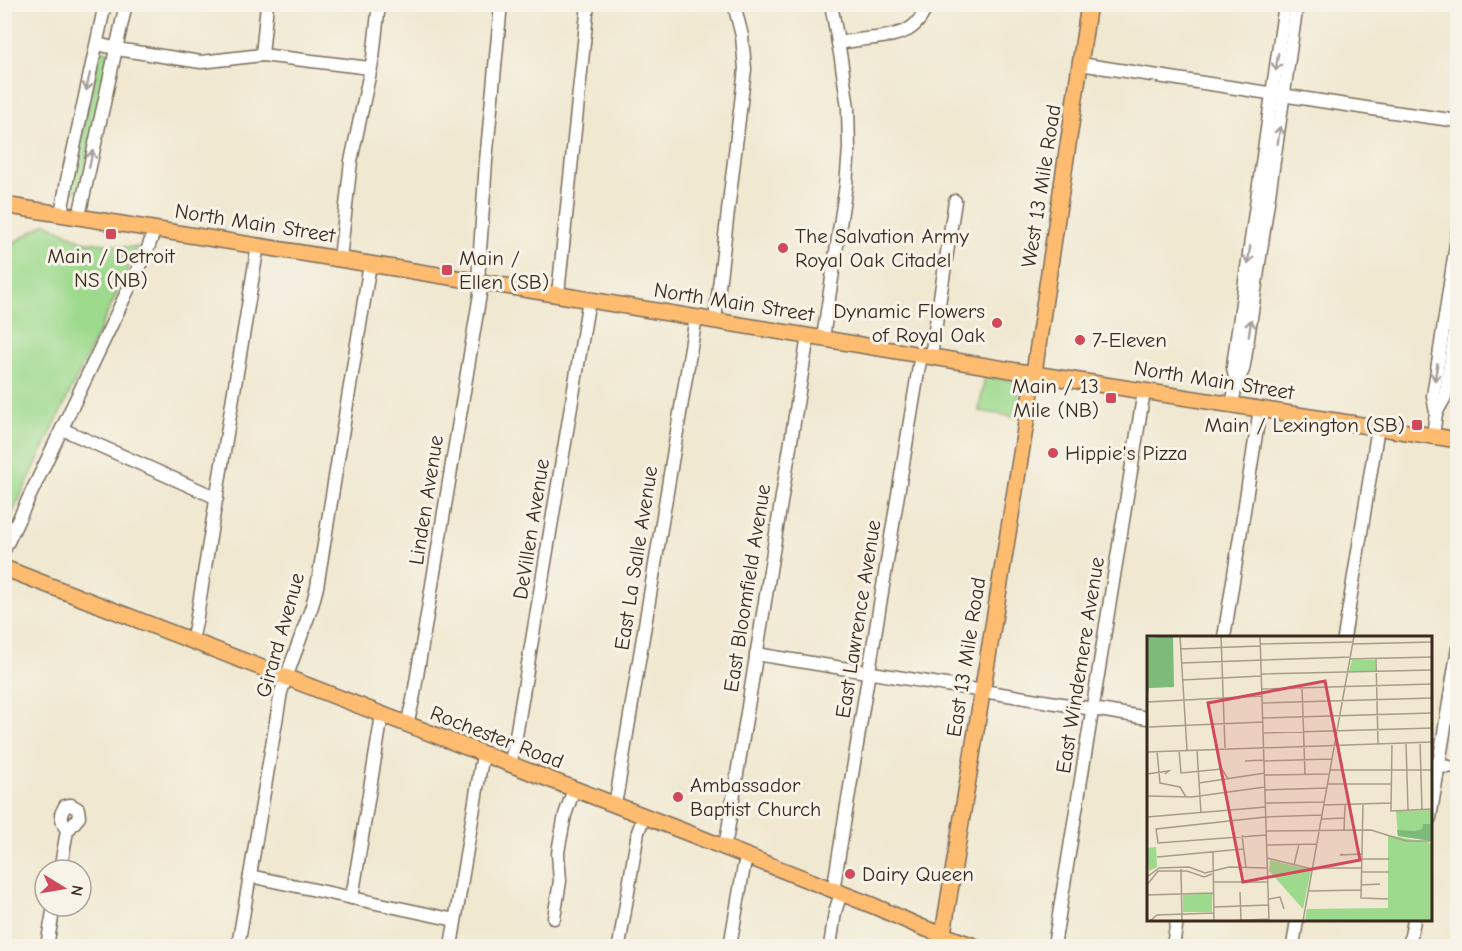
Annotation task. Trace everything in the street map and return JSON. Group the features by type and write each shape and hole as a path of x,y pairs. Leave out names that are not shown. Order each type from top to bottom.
{"main road":[{"name":"West 13 Mile Road","path":"1034,374 1089,4"},
{"name":"North Main Street","path":"4,205 480,281 1034,374 1458,440"},
{"name":"East 13 Mile Road","path":"942,941 1034,374"},
{"name":"Rochester Road","path":"4,568 748,856 837,892 942,941 974,946"}],"street":[{"path":"61,214 105,4"},
{"path":"79,216 126,4"},
{"path":"262,55 267,4"},
{"path":"340,259 351,161 374,50 379,4"},
{"name":"Linden Avenue","path":"407,725 413,700 480,281 486,161 501,4"},
{"path":"558,294 588,4"},
{"path":"715,320 745,69 742,36 734,4"},
{"name":"East Bloomfield Avenue","path":"723,847 727,836 756,654 846,184 849,149 848,108 831,4"},
{"path":"838,43 896,35 907,31 919,21 927,4"},
{"path":"1279,94 1285,4"},
{"path":"1233,405 1236,384 1234,358 1257,235 1279,94 1297,4"},
{"path":"97,44 201,62 262,55 370,68"},
{"path":"1080,64 1458,121"},
{"path":"65,190 76,195 84,194"},
{"name":"East Lawrence Avenue","path":"830,946 870,672 955,201"},
{"path":"4,550 155,229"},
{"path":"1436,413 1432,396 1455,267 1458,231"},
{"path":"192,641 258,245"},
{"name":"Girard Avenue","path":"238,946 281,693 315,597 370,264"},
{"name":"DeVillen Avenue","path":"510,764 589,299"},
{"path":"1433,436 1436,413 1444,397 1458,313"},
{"name":"East La Salle Avenue","path":"614,804 696,317"},
{"name":"East Windemere Avenue","path":"1053,946 1144,391"},
{"path":"1224,636 1260,409"},
{"path":"1344,636 1378,427"},
{"path":"62,429 217,498"},
{"path":"1432,812 1458,648"},
{"path":"756,654 1147,718"},
{"path":"352,898 382,715"},
{"path":"451,946 484,754"},
{"path":"554,918 560,881 559,846 565,815 574,789"},
{"path":"619,946 637,839 644,816"},
{"path":"62,858 67,831"},
{"path":"730,946 744,866 748,856"},
{"path":"250,876 456,920"},
{"path":"47,946 52,918"},
{"path":"1173,946 1177,921"},
{"path":"1293,946 1297,921"},
{"path":"1409,946 1414,921"}],"green space":[{"path":"100,51 110,52 80,191 76,192 71,191 70,187"},
{"path":"46,223 82,241 137,247 5,529 5,248"},
{"path":"985,376 1018,384 1015,417 979,411"}],"place":[{"name":"Main / Detroit NS (NB)","path":"111,234"},
{"name":"The Salvation Army Royal Oak Citadel","path":"783,248"},
{"name":"Main / Ellen (SB)","path":"447,270"},
{"name":"Dynamic Flowers of Royal Oak","path":"997,323"},
{"name":"7-Eleven","path":"1080,340"},
{"name":"Main / 13 Mile (NB)","path":"1111,398"},
{"name":"Main / Lexington (SB)","path":"1417,425"},
{"name":"Hippie's Pizza","path":"1053,453"},
{"name":"Ambassador Baptist Church","path":"678,797"},
{"name":"Dairy Queen","path":"850,874"}]}
